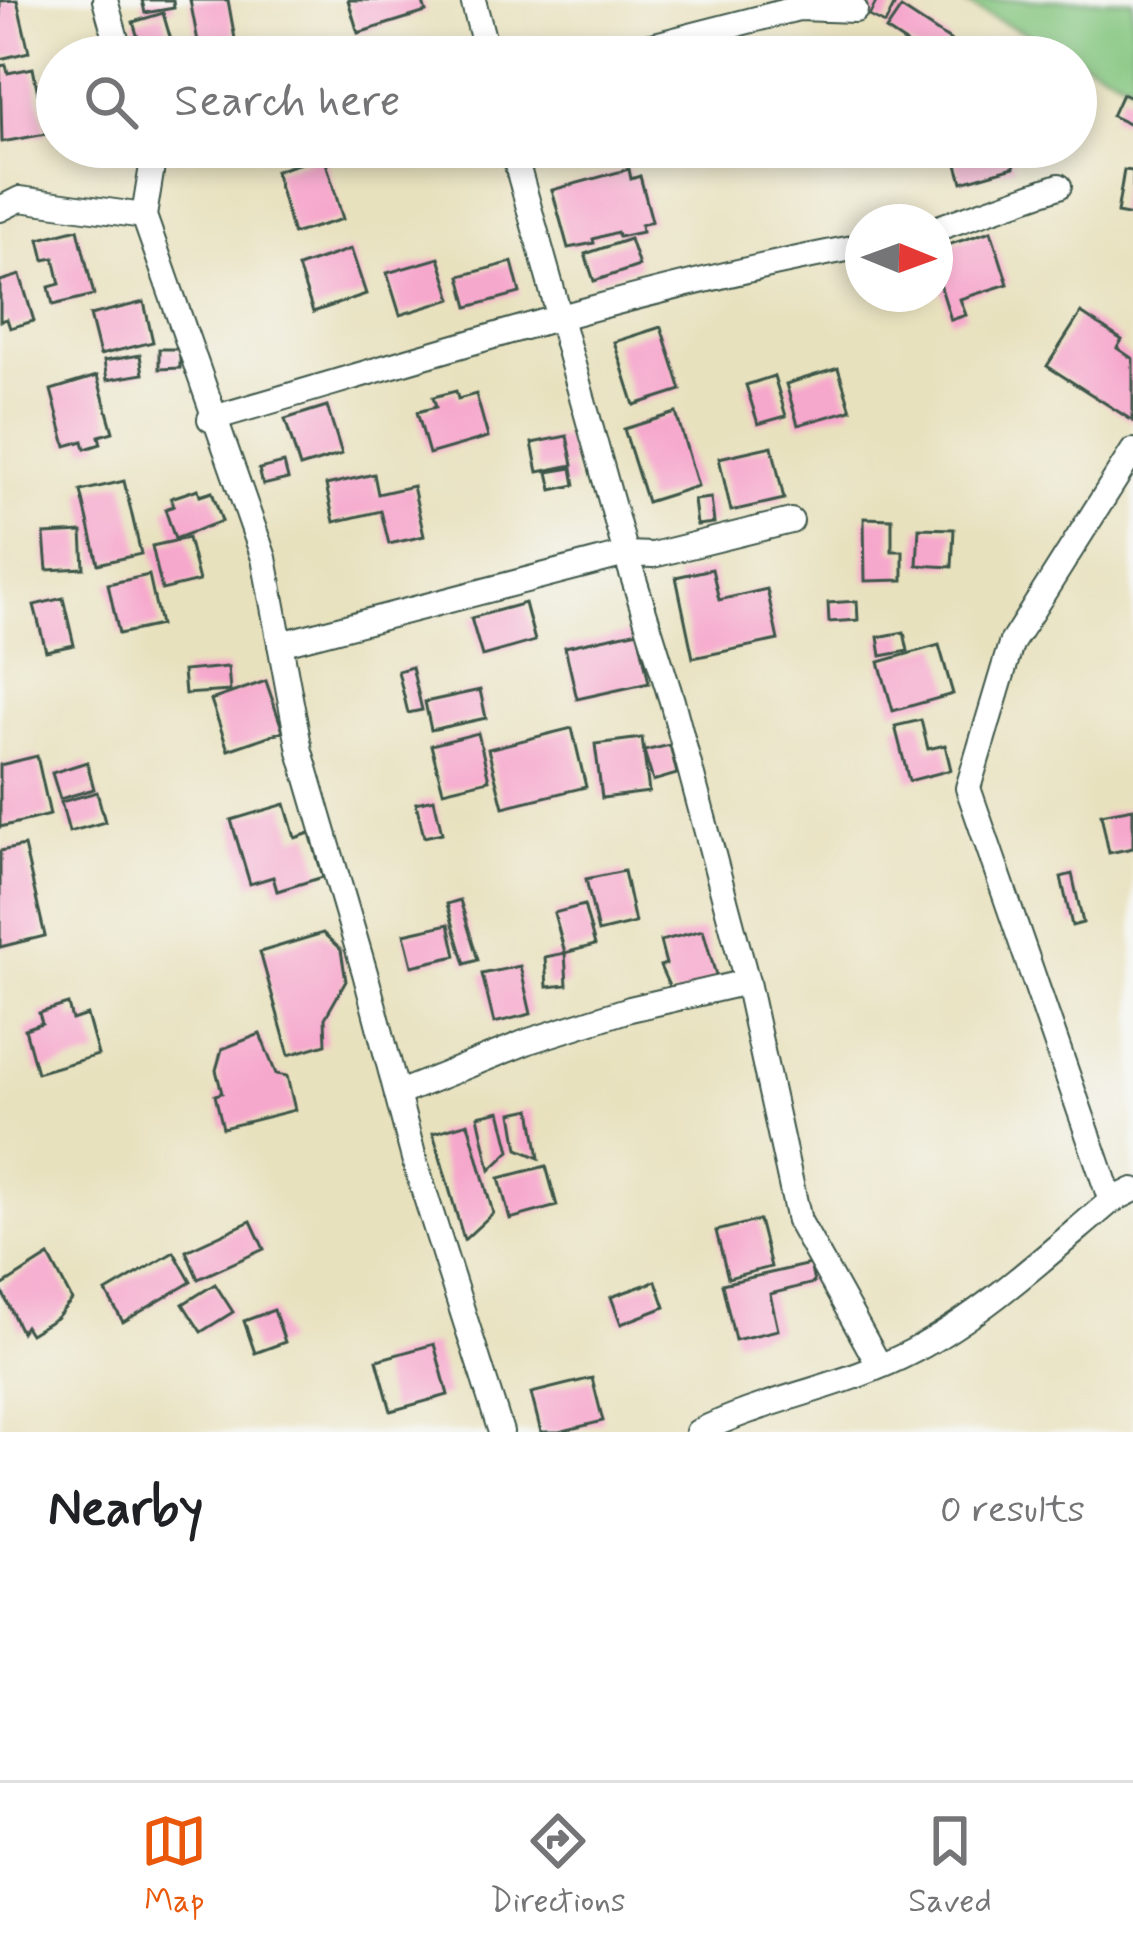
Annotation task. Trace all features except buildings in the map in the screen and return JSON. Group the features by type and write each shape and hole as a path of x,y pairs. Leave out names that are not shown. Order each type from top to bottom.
{"street":[{"path":"105,0 115,36"},
{"path":"476,1 484,36"},
{"path":"690,36 800,8 855,10"},
{"path":"152,168 144,216 264,558 300,751 416,1166 501,1432"},
{"path":"518,168 672,700 747,982 799,1221 879,1365"},
{"path":"953,223 1059,186"},
{"path":"0,209 20,199 144,216"},
{"path":"212,418 558,316 755,266 845,249"},
{"path":"698,1432 741,1411 913,1352 977,1310 1122,1196 968,788 1011,644 1133,451"},
{"path":"280,644 626,554 653,555 790,521"},
{"path":"397,1094 549,1034 747,982"}],"green space":[{"path":"957,0 1133,0 1133,85 1097,68 1097,36 1032,36"}]}
